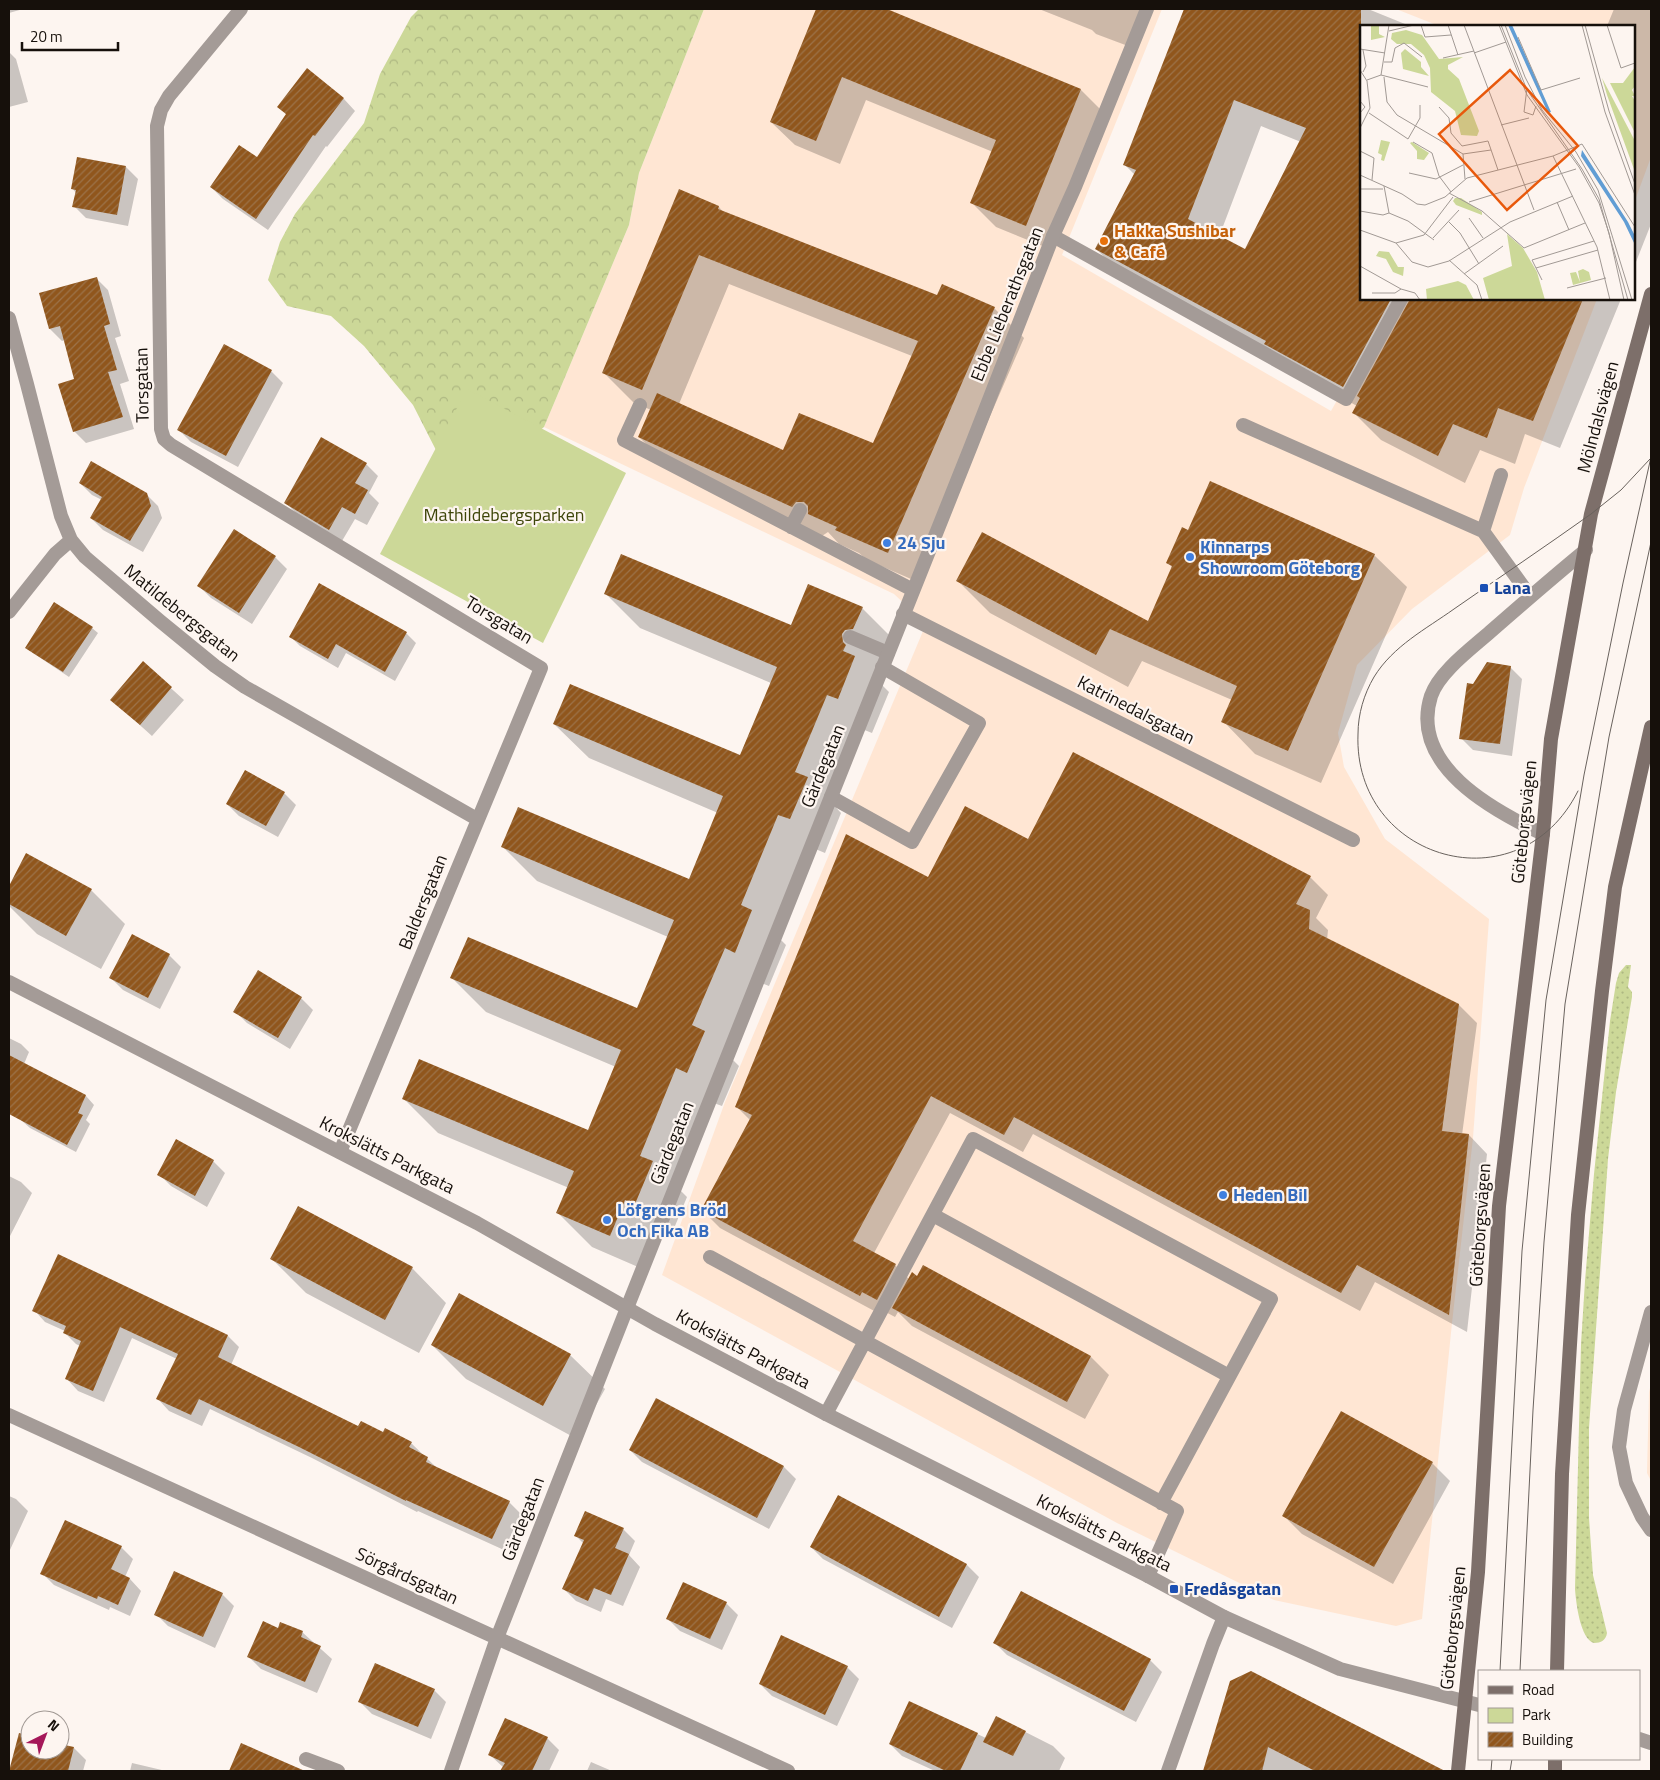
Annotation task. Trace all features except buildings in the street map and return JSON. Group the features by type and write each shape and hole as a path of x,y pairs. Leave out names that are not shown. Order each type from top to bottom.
{"main road":[{"name":"Mölndalsvägen","path":"1560,684 1586,550 1591,514 1651,294"},
{"name":"Göteborgsvägen","path":"1458,1771 1478,1572 1499,1206 1542,834 1551,739 1560,684"},
{"path":"1558,1670 1562,1474 1578,1215 1615,888 1650,730"}],"street":[{"name":"Torsgatan","path":"241,9 169,96 161,110 158,126 161,429 164,439 541,668"},
{"name":"Ebbe Lieberathsgatan","path":"902,614 1053,236 1075,187 1147,9"},
{"path":"1053,236 1346,399 1400,300"},
{"name":"Matildebergsgatan","path":"9,318 28,384 60,516 71,540 85,557 215,666 245,687 477,819"},
{"path":"640,405 624,440 913,590"},
{"path":"1243,425 1483,531 1530,596"},
{"path":"1483,531 1501,475"},
{"path":"791,527 800,510"},
{"path":"9,612 55,554 71,540"},
{"path":"1542,834 1488,804 1451,775 1439,758 1430,739 1428,715 1431,695 1452,664 1586,550"},
{"name":"Gärdegatan","path":"451,1771 497,1638 902,614"},
{"name":"Katrinedalsgatan","path":"902,614 1353,840"},
{"path":"850,637 888,653"},
{"path":"830,797 912,842 979,723 882,667"},
{"name":"Baldersgatan","path":"340,1152 541,668"},
{"name":"Krokslätts Parkgata","path":"9,982 476,1223 627,1308 826,1414 1148,1576 1224,1617 1340,1669 1478,1705"},
{"path":"826,1414 973,1139 1271,1300 1160,1502"},
{"path":"933,1215 1229,1376"},
{"path":"710,1257 1177,1511 1148,1576"},
{"path":"1651,1312 1624,1410 1619,1447 1626,1483 1642,1517 1651,1530"},
{"name":"Sörgårdsgatan","path":"9,1415 788,1771"},
{"path":"1168,1771 1224,1617"},
{"path":"306,1759 338,1771"}],"shaded area":[{"path":"704,9 1162,9 1062,255 1331,411 1393,300 1597,300 1524,488 1510,535 1412,609 1357,665 1338,733 1344,767 1385,839 1489,919 1473,1138 1422,1619 1396,1626 1274,1600 1117,1523 662,1275 725,1102 926,624 894,594 544,427 629,225 639,173"},
{"path":"1396,9 1651,9 1651,157 1635,200 1635,25 1436,25"},
{"path":"1651,1384 1651,1481 1647,1473 1649,1392"}],"green space":[{"path":"419,9 704,9 639,173 629,225 544,427 493,468 439,456 413,405 364,346 331,316 287,306 268,280 280,242 295,214 364,123 380,74 411,17"},
{"name":"Mathildebergsparken","path":"467,389 626,473 543,643 380,554"},
{"path":"1626,965 1631,965 1628,987 1632,992 1632,997 1616,1092 1608,1159 1589,1428 1589,1518 1593,1575 1607,1633 1603,1641 1594,1643 1585,1635 1582,1628 1575,1589 1581,1344 1594,1174 1610,1021 1616,983 1619,973"}],"tram line":[{"path":"1500,1670 1522,1251 1546,1000 1584,775 1651,457"},
{"path":"1578,791 1551,828 1518,850 1481,858 1444,854 1410,839 1382,813 1364,777 1358,734 1360,712 1367,690 1374,677 1400,647 1591,514 1621,490 1650,459"},
{"path":"1520,1670 1533,1410 1544,1242 1565,1004 1609,737 1651,542"},
{"path":"1491,1771 1492,1760"},
{"path":"1510,1771 1512,1760"}],"place":[{"name":"Hakka Sushibar & Café","path":"1104,241"},
{"name":"24 Sju","path":"887,543"},
{"name":"Kinnarps Showroom Göteborg","path":"1190,557"},
{"name":"Lana","path":"1484,588"},
{"name":"Heden Bil","path":"1223,1195"},
{"name":"Löfgrens Bröd Och Fika AB","path":"607,1220"},
{"name":"Fredåsgatan","path":"1174,1589"}]}
